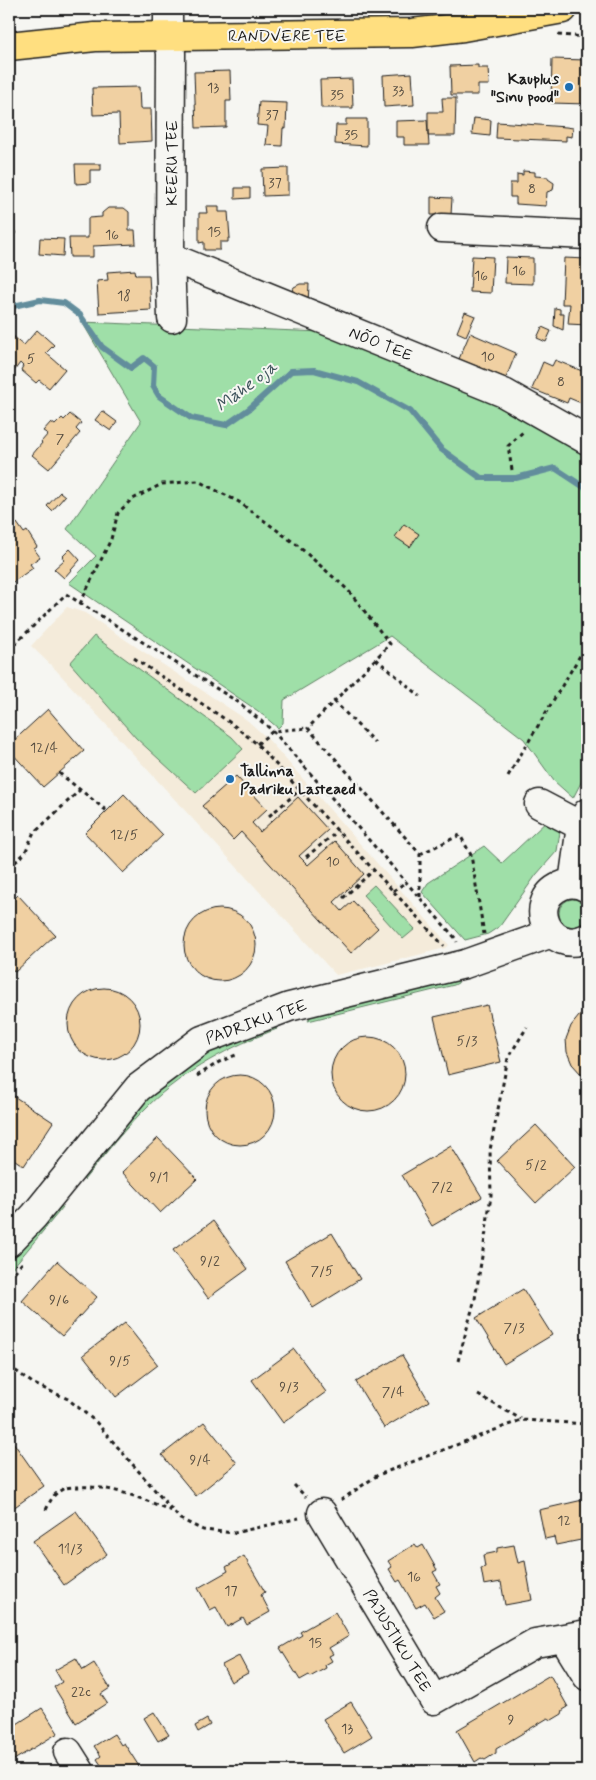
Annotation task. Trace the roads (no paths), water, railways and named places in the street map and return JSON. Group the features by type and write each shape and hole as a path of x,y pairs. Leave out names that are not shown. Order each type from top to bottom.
{"main road":[{"name":"RANDVERE TEE","path":"9,46 95,37 412,34 563,9"}],"street":[{"name":"KEERU TEE","path":"168,9 168,36 171,53 170,258 172,318"},
{"path":"442,228 587,235"},
{"name":"NÕO TEE","path":"170,258 504,393 587,440"},
{"path":"539,804 584,819 580,886 565,884 550,893 545,901 543,918 552,934 560,939 570,942 587,938"},
{"name":"PADRIKU TEE","path":"9,1242 34,1216 138,1088 202,1040 289,1007 457,958 552,934"},
{"name":"PAJUSTIKU TEE","path":"322,1513 434,1700 535,1643 576,1636"},
{"path":"576,1636 587,1676"}],"waterway":[{"name":"Mähe oja","path":"9,307 40,300 64,303 80,315 102,347 131,368 144,358 154,366 153,386 159,396 191,418 226,425 249,409 291,371 314,370 358,382 410,411 441,449 481,478 516,478 555,468 587,489"}],"place":[{"name":"Kauplus \"Sinu pood\"","path":"569,87"},
{"name":"Tallinna Padriku Lasteaed","path":"230,779"}]}
